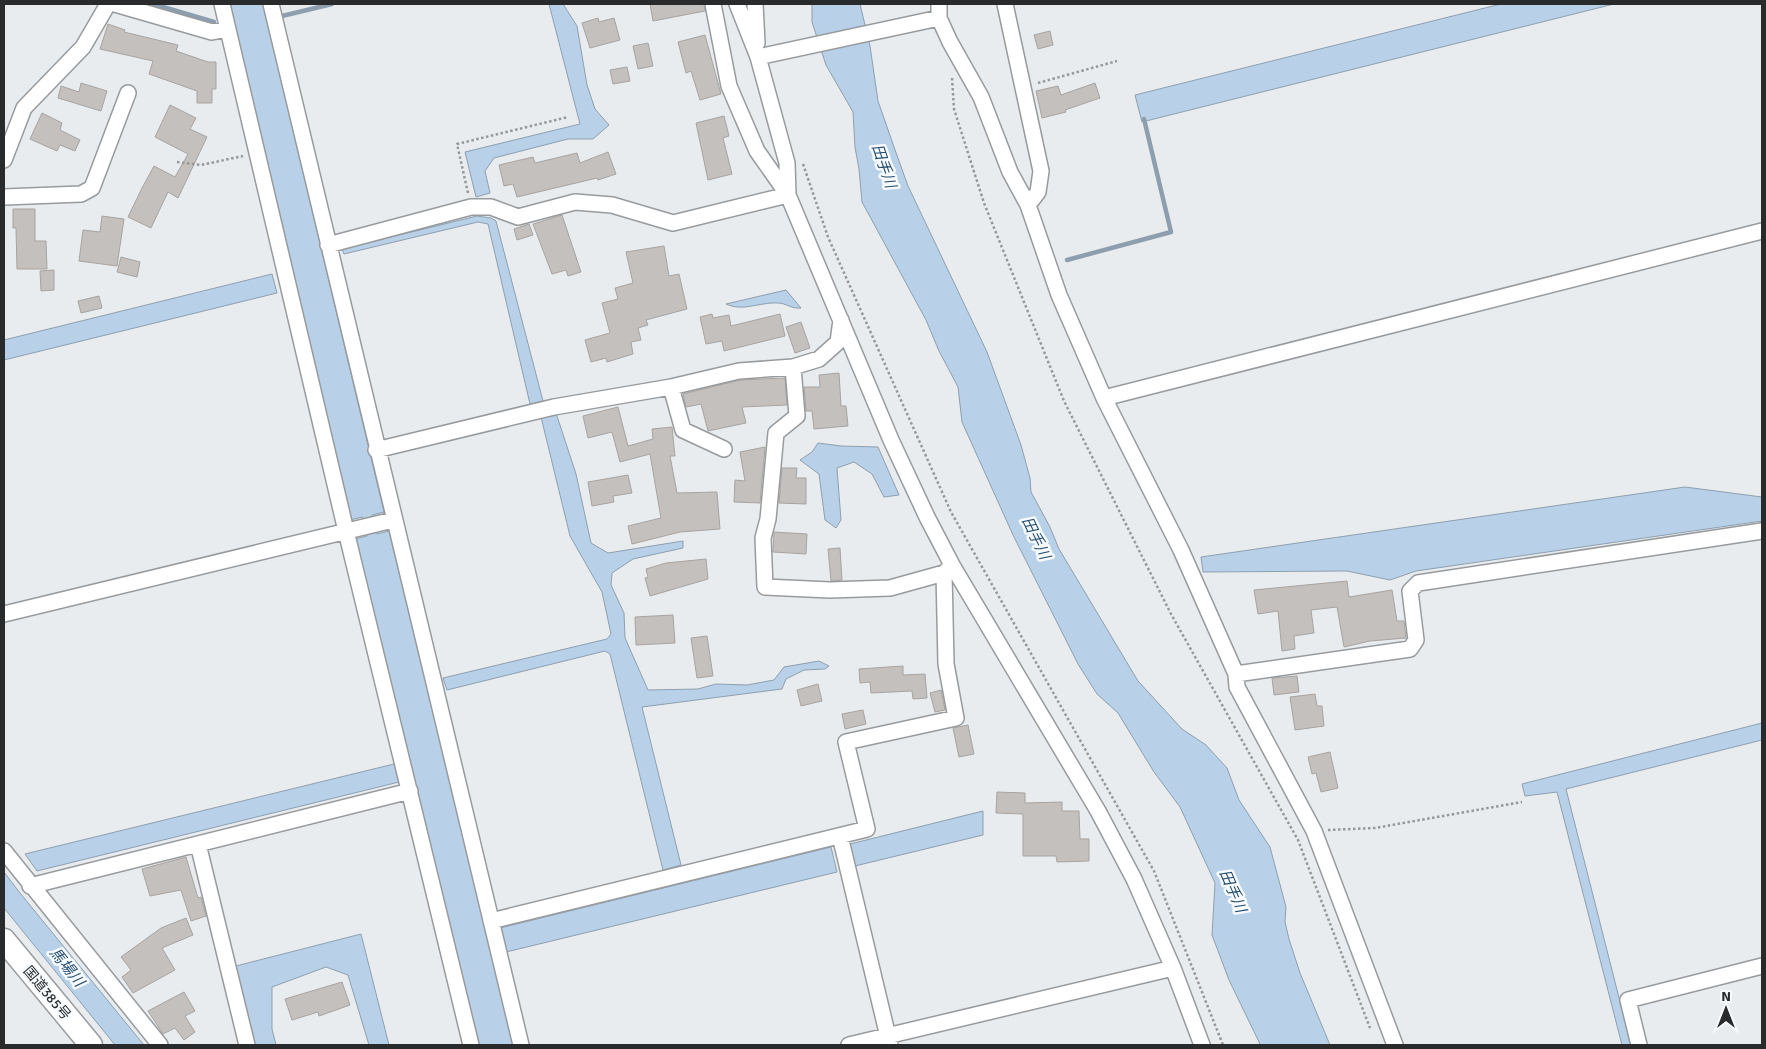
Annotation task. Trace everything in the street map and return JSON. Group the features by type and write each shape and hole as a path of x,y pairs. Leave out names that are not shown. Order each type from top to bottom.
{"highway":[{"name":"国道385号","path":"4,940 91,1045"}],"street":[{"path":"4,160 24,108 83,47 108,4"},
{"path":"115,4 212,32 228,29"},
{"path":"222,4 346,531 471,1045"},
{"path":"270,4 376,450 386,521 492,921 521,1045"},
{"path":"713,4 729,86 757,151 788,195 891,440 948,569 1098,811 1134,879 1173,968 1202,1045"},
{"path":"737,4 758,57 787,163 788,195"},
{"path":"755,4 758,57"},
{"path":"1005,4 1041,171 1038,192 1028,205"},
{"path":"758,57 916,23 939,11 950,42 981,97 1010,172 1028,205 1059,295 1104,398 1185,558 1236,674 1237,687 1314,831 1395,1045"},
{"path":"4,197 81,194 92,188 128,94"},
{"path":"328,245 471,207 491,207 518,217 575,202 612,205 673,223 788,195"},
{"path":"1104,398 1762,231"},
{"path":"376,450 554,407 671,387 739,371 793,367 819,359 838,342 841,318"},
{"path":"793,367 797,416 776,433 768,519 763,538 765,587 830,590 890,588 948,569"},
{"path":"671,387 683,430 724,449"},
{"path":"4,614 386,521"},
{"path":"1236,674 1410,648 1416,640 1410,591 1418,583 1762,532"},
{"path":"492,921 867,829 846,742 956,718 946,664 948,569"},
{"path":"30,886 410,791"},
{"path":"840,836 888,1041"},
{"path":"198,844 247,1045"},
{"path":"4,851 30,886 160,1045"},
{"path":"1638,1045 1628,1000 1762,966"},
{"path":"849,1045 888,1041 1173,968"}],"path":[{"path":"1022,87 1117,61"},
{"path":"952,71 954,109 984,203 1064,401 1171,614 1298,840 1374,1036"},
{"path":"471,207 457,144 568,117"},
{"path":"177,162 201,165 257,153"},
{"path":"800,156 828,237 951,512 1154,871 1223,1045"},
{"path":"1314,831 1375,828 1522,802"}],"water":[{"path":"228,4 263,4 384,512 372,515 377,534 389,531 514,1045 478,1045 355,539 367,536 363,517 350,520"},
{"path":"549,4 563,4 577,26 587,85 595,109 609,125 593,139 568,139 494,158 485,171 490,193 476,197 465,152 580,124"},
{"name":"田手川","path":"812,4 860,4 870,46 878,101 894,147 908,186 987,352 1021,445 1030,478 1031,492 1050,527 1059,549 1138,681 1182,729 1206,745 1227,768 1239,800 1270,847 1286,907 1285,922 1289,939 1300,973 1330,1045 1260,1045 1229,980 1212,935 1215,883 1180,807 1154,772 1118,713 1097,694 1078,664 1013,535 962,422 958,387 939,351 926,320 862,202 853,112 826,65 812,22"},
{"path":"1501,4 1614,4 1142,122 1135,95"},
{"path":"477,216 491,218 496,221 543,401 530,404 488,224 478,222 344,254 342,249"},
{"path":"272,274 277,293 4,360 4,340"},
{"path":"786,290 801,308 778,303 745,307 726,304"},
{"path":"556,413 576,474 591,543 608,553 683,541 683,548 633,559 612,573 611,585 624,613 625,638 648,690 698,689 716,684 747,685 774,680 784,667 819,661 829,666 825,669 804,670 786,679 782,689 642,707 681,865 663,870 610,654 605,651 447,690 443,678 607,639 611,634 602,592 570,536 541,417"},
{"path":"818,443 878,447 899,495 884,497 872,474 854,462 837,468 841,520 836,528 825,520 819,474 800,460 812,452"},
{"path":"1685,487 1762,497 1762,521 1416,571 1390,580 1347,571 1203,572 1201,557"},
{"path":"1762,723 1762,740 1566,789 1631,1045 1622,1045 1557,792 1525,796 1522,784"},
{"path":"394,764 399,782 37,871 25,854"},
{"path":"983,811 983,835 855,866 850,844"},
{"path":"831,847 837,872 506,952 500,928"},
{"name":"馬場川","path":"4,872 144,1045 115,1045 4,908"},
{"path":"361,934 389,1045 369,1045 348,975 326,967 272,987 272,1029 276,1045 254,1045 236,966"}],"building":[{"path":"650,4 704,4 705,11 653,21"},
{"path":"598,18 599,22 614,18 620,40 590,48 582,23"},
{"path":"108,24 125,30 124,32 178,45 176,51 208,62 216,62 216,89 212,89 212,103 197,103 197,91 149,74 153,61 100,49"},
{"path":"1050,31 1053,45 1038,49 1034,35"},
{"path":"705,35 721,94 700,100 691,71 686,73 678,42"},
{"path":"648,43 653,66 638,69 633,46"},
{"path":"627,67 630,81 613,84 610,70"},
{"path":"81,83 107,91 101,111 58,98 61,86 79,92"},
{"path":"1095,83 1100,98 1065,110 1066,112 1042,118 1036,91 1058,86 1061,95"},
{"path":"170,105 196,118 190,129 207,137 178,198 168,192 151,228 128,217 142,188 154,166 175,177 188,154 155,137"},
{"path":"42,113 62,123 60,130 80,140 75,151 60,145 57,151 30,139"},
{"path":"724,116 729,136 723,138 732,174 708,180 696,123"},
{"path":"608,152 616,174 598,180 597,178 517,197 513,184 504,186 499,165 533,157 535,163 577,153 580,163"},
{"path":"13,209 35,209 35,241 46,241 47,269 17,269 16,228 13,228"},
{"path":"562,215 581,272 568,276 566,270 552,274 533,224"},
{"path":"102,216 124,219 117,266 79,261 83,230 100,232"},
{"path":"529,224 533,235 517,240 514,229"},
{"path":"664,246 669,276 679,274 687,309 646,320 648,325 638,328 641,340 631,342 633,354 607,362 606,358 591,362 585,340 610,333 602,303 618,299 615,288 633,283 626,252"},
{"path":"121,257 140,262 137,277 117,272"},
{"path":"54,270 54,290 41,291 40,271"},
{"path":"99,296 102,308 81,313 78,301"},
{"path":"712,314 713,318 729,315 731,326 780,314 785,336 724,351 722,341 706,344 700,317"},
{"path":"801,322 810,348 795,353 786,327"},
{"path":"839,373 841,406 846,406 848,426 814,429 812,411 806,411 804,387 820,387 819,375"},
{"path":"785,378 787,405 742,407 746,423 708,431 701,404 686,407 683,394 740,380"},
{"path":"618,407 628,446 653,439 652,429 672,427 675,456 670,456 677,493 717,492 720,529 680,532 632,544 628,526 661,518 650,454 620,462 612,432 588,438 583,416"},
{"path":"765,447 760,503 734,502 735,480 745,481 740,452"},
{"path":"782,468 797,468 796,478 806,478 806,504 779,503"},
{"path":"628,475 632,493 613,496 614,502 592,506 588,482"},
{"path":"774,532 807,534 806,554 773,552"},
{"path":"840,548 842,580 831,581 828,549"},
{"path":"706,559 708,579 650,596 645,578 648,577 646,569 666,563"},
{"path":"1347,581 1349,597 1392,590 1397,621 1404,621 1406,638 1370,641 1344,647 1337,607 1311,610 1314,633 1294,636 1295,649 1282,651 1278,611 1258,614 1254,590"},
{"path":"673,615 675,643 636,645 635,617"},
{"path":"707,636 713,676 697,678 691,638"},
{"path":"903,666 903,675 925,674 927,698 913,699 912,691 871,693 870,682 860,683 859,669"},
{"path":"1297,676 1299,692 1274,695 1272,678"},
{"path":"818,684 822,701 801,706 797,690"},
{"path":"941,690 945,710 935,712 930,693"},
{"path":"1315,694 1317,706 1322,706 1324,726 1295,730 1290,697"},
{"path":"863,710 866,724 845,729 842,714"},
{"path":"968,725 974,754 959,757 953,728"},
{"path":"1330,752 1338,788 1321,792 1316,773 1312,774 1308,757"},
{"path":"997,792 1025,793 1025,803 1062,802 1062,811 1079,811 1080,839 1089,839 1089,861 1057,862 1056,856 1023,856 1023,814 996,813"},
{"path":"186,857 198,898 201,897 206,916 191,921 181,890 150,896 142,869"},
{"path":"186,918 193,935 162,948 175,970 133,993 122,977 131,970 121,957 161,928"},
{"path":"342,982 350,1005 319,1016 318,1012 292,1020 285,999"},
{"path":"184,992 195,1011 185,1016 195,1032 184,1040 175,1028 163,1034 148,1011"}],"waterway":[{"path":"153,4 214,22"},
{"path":"282,16 332,4"},
{"path":"1067,260 1171,232 1144,119"}]}
